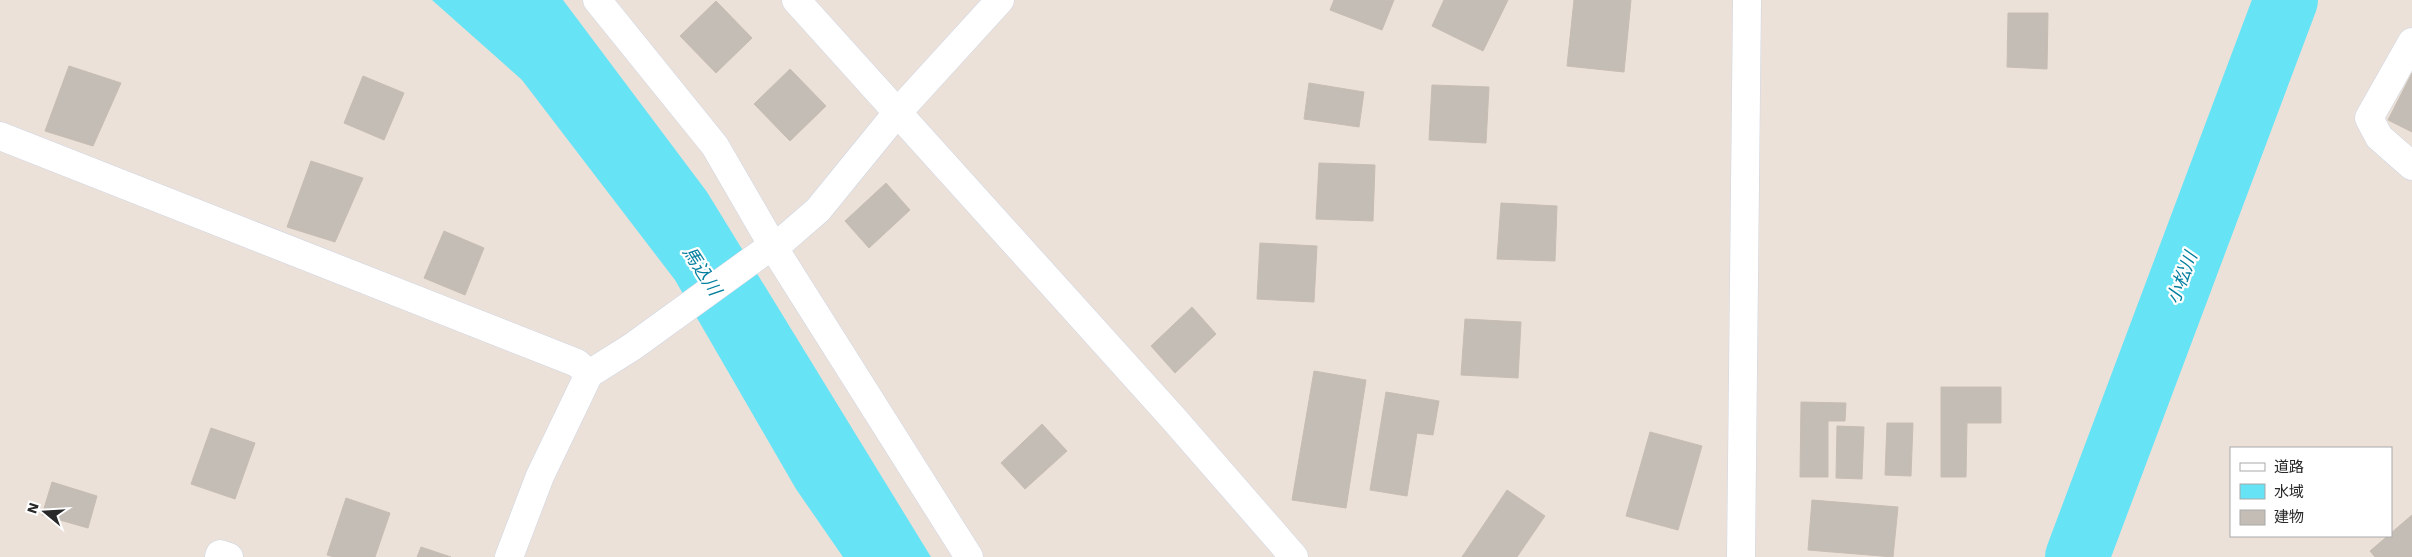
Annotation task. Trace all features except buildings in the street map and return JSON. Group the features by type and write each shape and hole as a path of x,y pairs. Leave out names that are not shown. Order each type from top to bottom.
{"street":[{"path":"597,0 715,146 770,249 969,557"},
{"path":"796,0 1173,418 1294,557"},
{"path":"509,557 540,476 588,374 632,347 770,249 818,210 897,113 1000,0"},
{"path":"1741,557 1747,0"},
{"path":"2412,42 2369,118 2379,137 2412,166"},
{"path":"0,136 577,363 588,374"},
{"path":"219,557 220,554 229,557"}],"water":[{"name":"馬込川","path":"432,0 563,0 707,192 931,557 843,557 796,489 675,280 522,80"}],"waterway":[{"name":"小松川","path":"2077,557 2286,0"}]}
